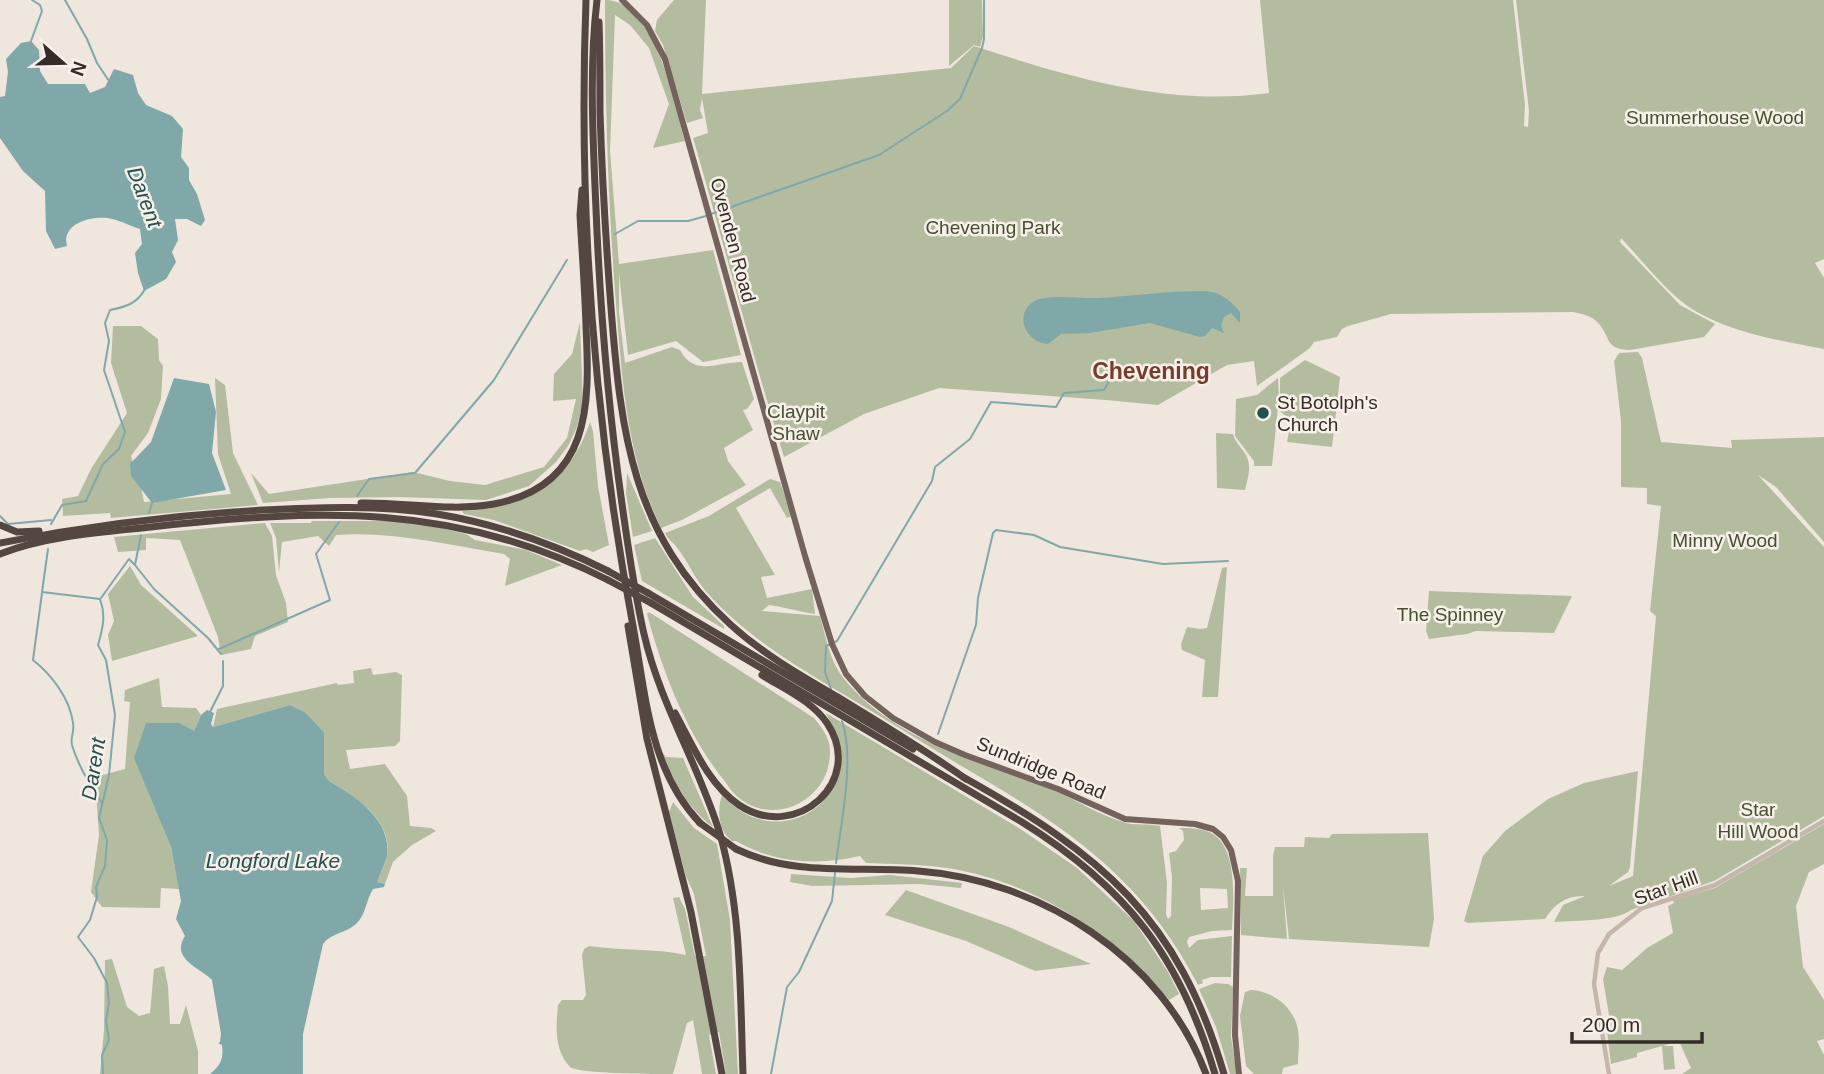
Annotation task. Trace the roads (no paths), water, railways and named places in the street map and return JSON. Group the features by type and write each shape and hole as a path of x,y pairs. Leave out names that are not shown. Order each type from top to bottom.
{"highway":[{"path":"586,0 585,165 594,345 603,435 624,598 644,723 697,938 722,1074"},
{"path":"597,0 594,42 594,141 604,343 616,457 644,634 658,681 708,800 727,863 737,929 743,1074"},
{"path":"597,0 604,204 616,369 627,444 635,476 651,518 673,558 693,586 712,608 742,635 783,665 933,755 966,779"},
{"path":"303,508 338,503 459,506 493,504 531,491 561,467 579,437 586,415 580,215 585,165"},
{"path":"0,543 65,531 175,517 303,508 372,508 447,516 534,539 608,571 966,779 1066,841 1101,867 1132,898 1164,939 1189,982 1211,1033 1224,1074"},
{"path":"0,552 102,533 193,523 278,517 373,515 427,520 491,534 555,555 651,603 1058,845 1092,872 1129,908 1170,964 1192,1009 1214,1074"},
{"path":"0,525 17,532 65,531"},
{"path":"620,556 657,750 675,791 700,823 736,849 764,861 793,867 908,870 953,875 993,885 1040,903 1090,932 1144,977 1187,1032 1206,1074"},
{"path":"658,681 705,766 734,801 756,814 779,817 802,812 817,803 828,789 837,768 836,744 827,723 806,703 709,639"}],"main road":[{"name":"Ovenden Road","path":"622,0 648,25 665,59 780,467"},
{"name":"Sundridge Road","path":"780,467 832,644 846,674 865,696 892,718 936,742 1058,789 1113,815 1136,820 1204,826 1223,837 1234,858 1238,881 1235,1035 1239,1074"}],"street":[{"name":"Star Hill","path":"1609,1074 1594,984 1598,953 1609,934 1642,908 1715,885 1824,821"}],"water":[{"path":"31,41 39,50 40,71 48,84 85,84 90,93 105,87 114,69 133,75 138,93 146,105 172,116 183,129 181,157 189,168 189,180 197,194 205,220 201,226 187,219 175,219 178,240 172,252 176,262 166,279 144,291 135,253 142,244 140,229 111,219 85,220 68,232 67,246 55,249 46,231 45,191 23,171 0,138 0,97 5,96 8,72 6,59 21,43"},
{"path":"1214,292 1228,300 1240,312 1240,323 1231,313 1224,317 1221,326 1224,333 1212,328 1205,336 1200,337 1150,323 1090,333 1061,334 1048,344 1034,339 1023,321 1027,308 1039,299"},
{"path":"174,378 209,384 216,412 212,453 226,490 152,503 131,476 130,464 151,442"},
{"name":"Longford Lake","path":"290,705 305,712 324,732 324,774 329,781 370,811 384,831 387,856 377,882 385,884 384,887 373,889 356,924 330,937 323,944 303,1034 303,1074 210,1074 220,1062 222,1054 222,1045 218,1043 221,1034 212,980 188,962 181,951 185,936 176,919 181,901 171,847 134,758 146,723 179,723 194,731 201,715 207,710 214,713 211,724 213,727"}],"waterway":[{"path":"31,41 42,11 40,5 32,0"},
{"name":"Darent","path":"65,0 109,81"},
{"path":"711,214 879,155 947,111 960,99 982,48 984,0"},
{"path":"615,234 638,221 688,221 706,216"},
{"path":"357,496 369,479 415,473 494,380 567,260"},
{"name":"Darent","path":"51,524 62,505 86,501 103,464 119,449 125,432 104,370 109,341 105,323 110,310 130,304 145,289"},
{"path":"831,689 825,672 826,646 837,641 932,481 935,467 970,439 991,402 1056,407 1064,393 1104,390 1108,383"},
{"path":"149,513 152,503"},
{"path":"0,516 8,524 51,520"},
{"path":"219,649 330,600 316,554 339,522"},
{"path":"938,734 976,625 978,598 993,533 996,530 1034,535 1060,547 1163,564 1228,561"},
{"path":"141,535 135,565 154,589 208,638 221,654"},
{"name":"Darent","path":"48,549 42,592 100,599 103,622 98,645 106,660 115,715 109,775 99,818 107,840 105,866 96,887 97,897 90,920 78,937 94,958 107,983 109,1003 106,1021 109,1040 102,1055 103,1074"},
{"path":"101,598 129,559 135,565"},
{"path":"42,593 33,660 47,673 64,696 73,723 74,753 102,803"},
{"path":"210,712 223,686 223,661"},
{"path":"836,863 847,771 846,736 842,721"},
{"path":"771,1074 787,987 799,972 832,901 835,873"}],"place":[{"name":"St Botolph's Church","path":"1263,413"}],"district":[{"name":"Chevening","path":"1151,371"}],"park label":[{"name":"Summerhouse Wood","path":"1715,117"},
{"name":"Chevening Park","path":"993,227"},
{"name":"Claypit Shaw","path":"796,422"},
{"name":"Minny Wood","path":"1725,540"},
{"name":"The Spinney","path":"1450,614"},
{"name":"Star Hill Wood","path":"1758,820"}]}
